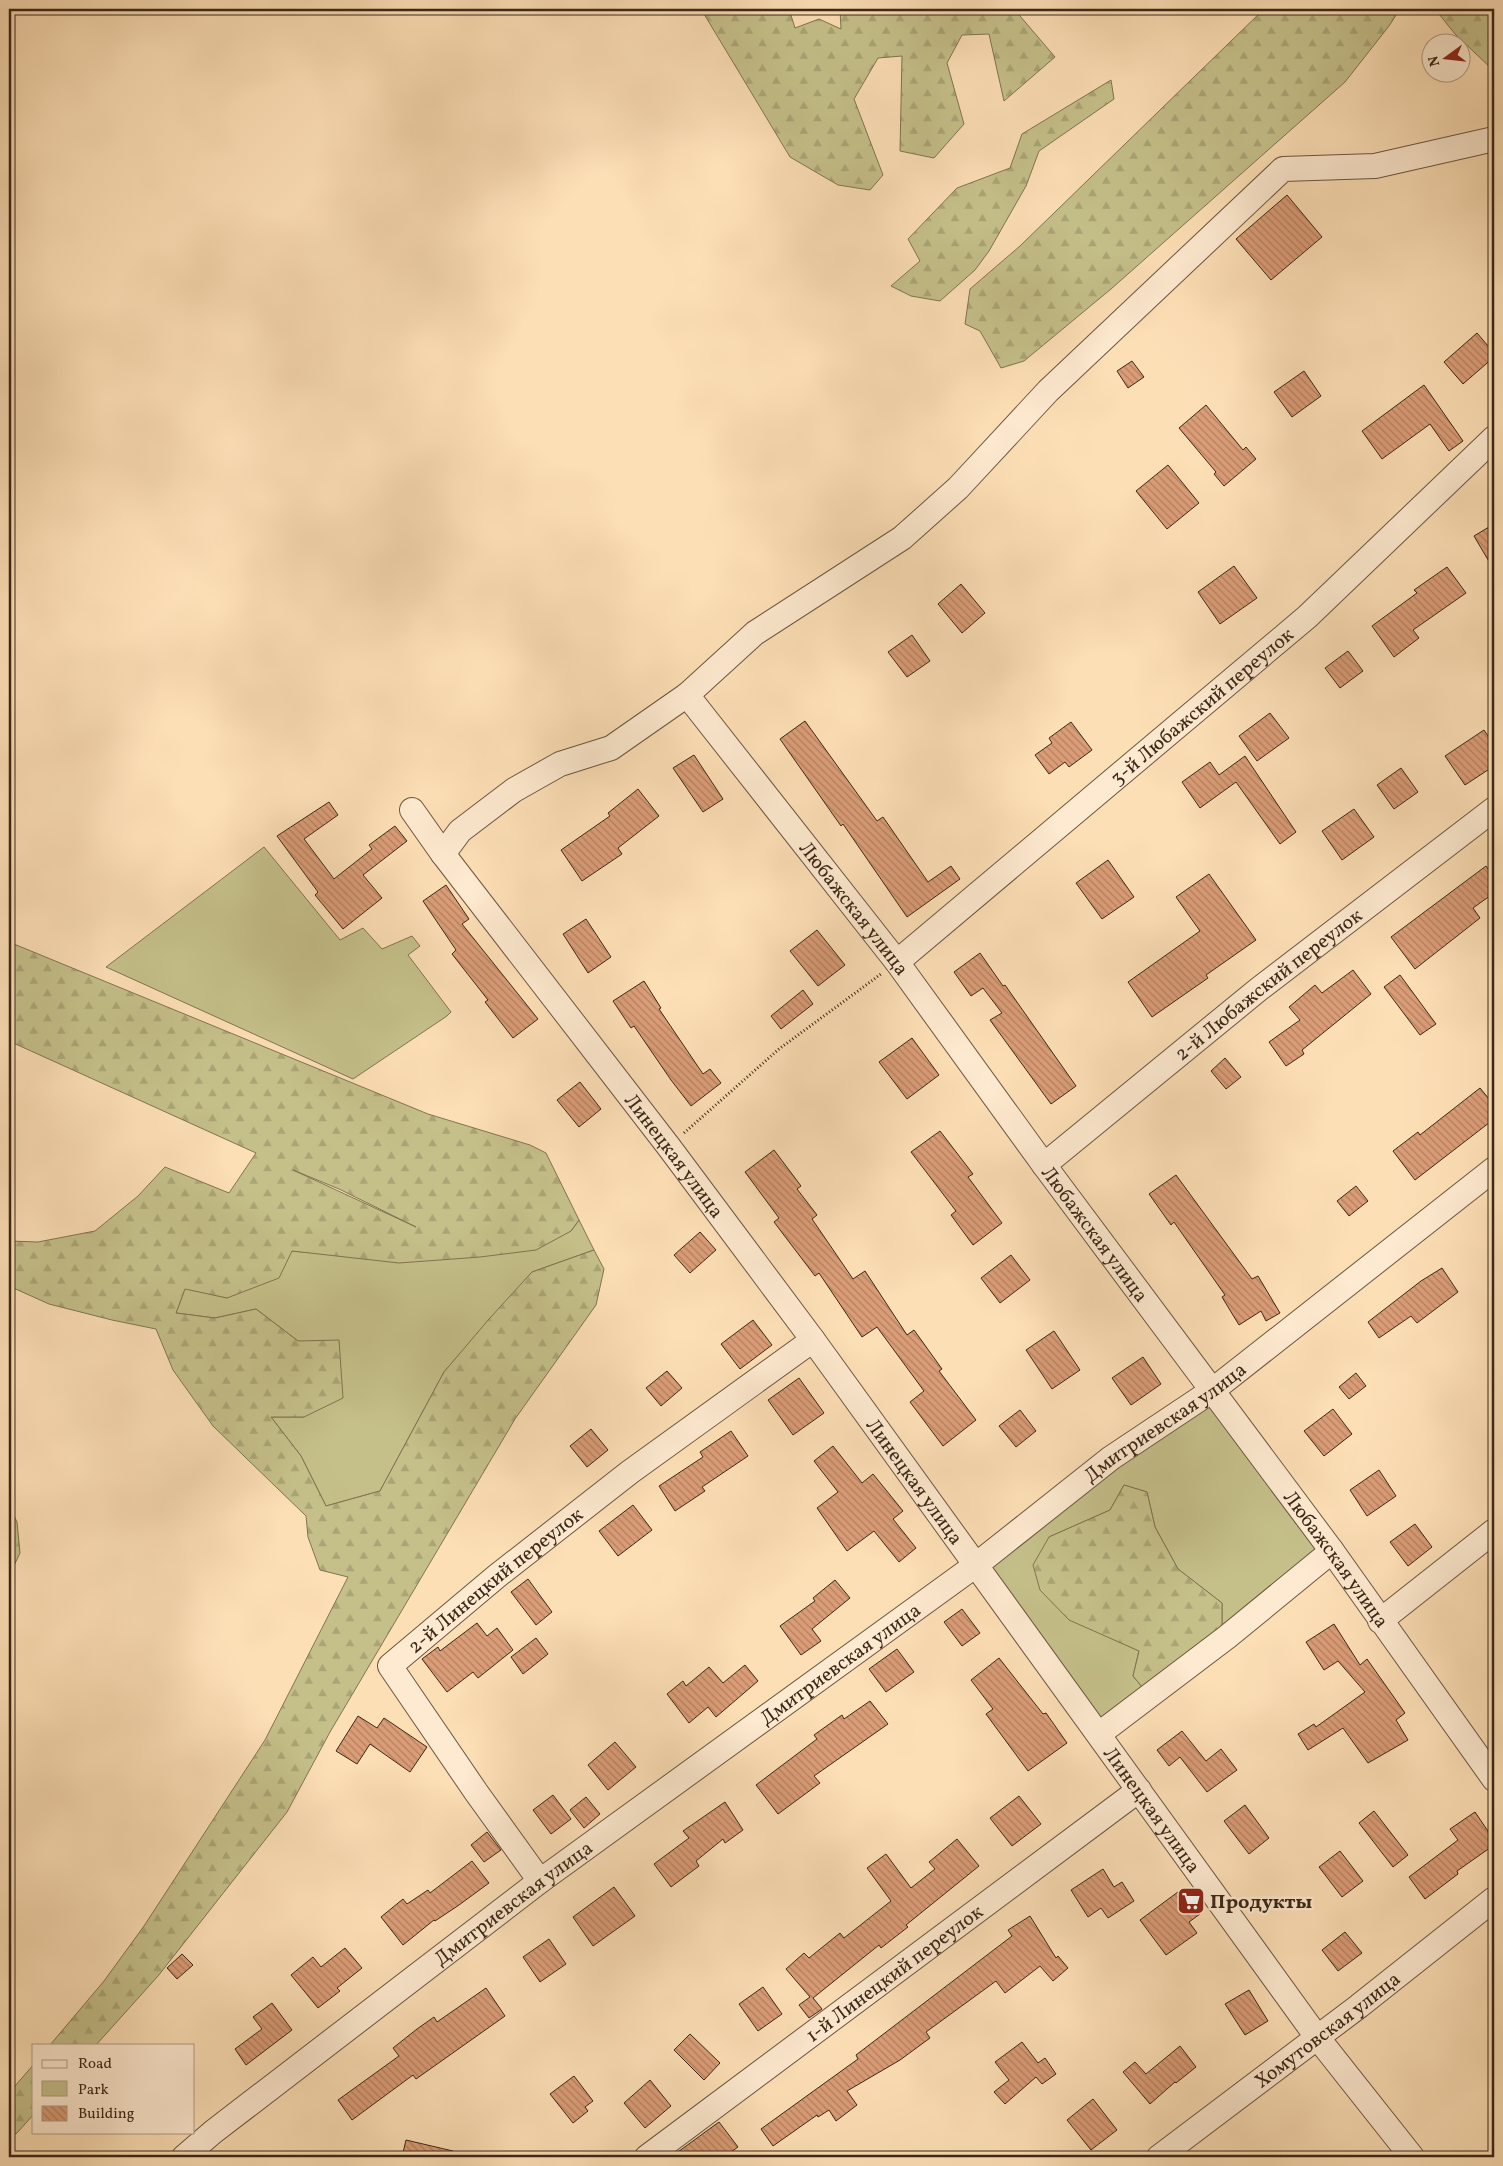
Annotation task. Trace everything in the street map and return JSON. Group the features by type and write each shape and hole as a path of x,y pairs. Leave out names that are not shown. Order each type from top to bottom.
{"street":[{"path":"443,854 460,831 514,790 560,764 611,748 687,695 755,633 902,538 958,488 1048,392 1283,169 1375,166 1494,139"},
{"name":"3-й Любажский переулок","path":"897,962 1307,617 1494,438"},
{"name":"Любажская улица","path":"687,695 897,962 1044,1165 1214,1390 1332,1551 1494,1779"},
{"name":"2-й Любажский переулок","path":"1044,1165 1260,989 1494,809"},
{"name":"Линецкая улица","path":"412,810 443,854 669,1147 813,1340 1100,1734 1317,2037 1412,2157"},
{"name":"Дмитриевская улица","path":"184,2157 221,2126 540,1881 976,1565 1111,1458 1214,1390 1494,1169"},
{"name":"2-й Линецкий переулок","path":"540,1881 476,1792 390,1666 497,1576 630,1472 813,1340"},
{"path":"1380,1621 1494,1531"},
{"path":"1100,1734 1227,1637 1332,1551"},
{"name":"1-й Линецкий переулок","path":"648,2157 1139,1790"},
{"name":"Хомутовская улица","path":"1159,2157 1494,1899"}],"path":[{"path":"669,1147 779,1049 897,962"}],"green space":[{"path":"701,9 789,9 795,28 819,19 841,29 840,9 1014,9 1055,57 1004,101 989,34 962,35 947,63 964,124 934,158 900,151 902,56 878,58 854,99 883,175 870,190 838,185 790,157"},
{"path":"1264,9 1400,9 1345,82 1111,289 1024,361 1001,368 980,331 965,324 970,289 1020,246"},
{"path":"1435,9 1494,9 1494,71 1470,48 1470,32 1453,32"},
{"path":"1111,80 1114,99 1039,151 1026,186 989,251 975,270 940,301 911,296 891,286 920,261 908,239 957,188 1010,168 1022,134"},
{"path":"264,847 340,940 363,928 382,949 412,936 420,946 408,955 451,1012 353,1079 106,967"},
{"path":"9,942 428,1114 530,1145 546,1153 579,1220 571,1231 536,1250 480,1257 399,1263 292,1251 279,1278 227,1298 185,1289 176,1313 215,1318 256,1309 298,1341 339,1340 343,1398 304,1417 271,1417 301,1456 326,1506 380,1491 444,1372 532,1272 594,1250 604,1269 596,1305 515,1419 330,1732 287,1812 158,1976 97,2044 51,2044 104,1981 144,1926 265,1740 348,1577 320,1570 308,1537 306,1516 213,1426 173,1370 156,1329 49,1304 9,1286 9,1241 38,1242 95,1231 138,1196 165,1167 229,1193 256,1153 9,1041","holes":["293,1170 339,1189 416,1227"]},
{"path":"579,1220 594,1250 532,1272 444,1372 380,1491 326,1506 301,1456 271,1417 304,1417 298,1341 256,1309 215,1318 176,1313 185,1288 227,1298 291,1251 329,1254 571,1231"},
{"path":"1207,1404 1318,1553 1222,1637 1222,1603 1178,1569 1155,1527 1147,1492 1124,1485 1110,1510 1049,1537 1114,1639 1139,1651 1133,1676 1148,1694 1101,1718 990,1567 1122,1463"},
{"path":"1124,1485 1147,1492 1155,1527 1178,1569 1222,1603 1222,1637 1148,1694 1133,1676 1139,1651 1069,1620 1040,1590 1033,1565 1049,1537 1110,1510"},
{"path":"9,1506 17,1522 20,1553 9,1576"},
{"path":"32,2066 32,2116 16,2134 9,2131 9,2093"}],"building":[{"path":"1287,195 1322,237 1271,280 1236,239"},
{"path":"1477,333 1494,353 1494,357 1463,384 1444,362"},
{"path":"1132,361 1144,377 1128,388 1117,371"},
{"path":"1304,371 1321,396 1292,417 1274,392"},
{"path":"1424,385 1463,441 1449,451 1430,424 1382,459 1362,431"},
{"path":"1206,405 1243,450 1246,447 1256,459 1224,486 1214,474 1216,472 1179,428"},
{"path":"1168,465 1199,503 1167,529 1136,491"},
{"path":"1494,524 1494,570 1474,536"},
{"path":"1234,566 1257,598 1220,624 1198,592"},
{"path":"1447,567 1466,593 1413,630 1419,638 1394,657 1372,626 1417,593 1414,590"},
{"path":"961,584 985,613 962,633 938,604"},
{"path":"912,635 930,661 907,677 888,652"},
{"path":"1348,651 1363,671 1340,688 1325,668"},
{"path":"1270,713 1289,738 1257,761 1239,736"},
{"path":"805,721 877,821 883,817 928,882 951,866 960,879 907,917 843,824 841,826 780,739"},
{"path":"1071,722 1092,750 1069,767 1065,762 1049,774 1035,755 1052,743 1049,738"},
{"path":"1484,730 1494,745 1494,766 1465,785 1445,756"},
{"path":"694,755 723,799 703,812 673,768"},
{"path":"1245,756 1296,832 1280,844 1236,782 1200,808 1182,782 1210,762 1219,775"},
{"path":"1401,768 1418,792 1394,809 1377,785"},
{"path":"638,789 659,816 618,848 622,854 582,881 561,850 610,816 608,813"},
{"path":"329,802 338,815 304,839 334,879 372,849 369,845 395,826 407,841 363,875 382,898 343,929 315,895 318,892 277,836"},
{"path":"1354,809 1374,837 1342,860 1322,831"},
{"path":"1108,860 1134,897 1102,919 1076,883"},
{"path":"1486,866 1494,878 1494,893 1473,908 1480,918 1415,969 1391,937"},
{"path":"1209,874 1256,940 1206,975 1208,978 1152,1017 1128,982 1200,931 1176,897"},
{"path":"446,885 469,919 462,924 538,1019 513,1038 485,1002 488,1000 452,954 456,950 423,901"},
{"path":"586,919 611,957 588,973 563,934"},
{"path":"817,930 845,965 818,986 790,951"},
{"path":"980,953 1003,986 1005,985 1076,1086 1051,1104 990,1020 1002,1013 983,988 971,996 954,972"},
{"path":"1353,970 1371,994 1302,1050 1304,1054 1286,1066 1269,1042 1300,1020 1289,1007 1315,985 1322,993"},
{"path":"1400,975 1436,1024 1420,1035 1384,987"},
{"path":"644,981 661,1008 659,1009 703,1074 710,1069 721,1083 691,1106 634,1026 631,1028 613,1001"},
{"path":"803,990 813,1004 781,1029 771,1016"},
{"path":"912,1038 939,1075 907,1099 879,1062"},
{"path":"1225,1058 1241,1077 1226,1089 1211,1071"},
{"path":"580,1082 601,1109 579,1127 557,1100"},
{"path":"1480,1088 1494,1105 1494,1119 1415,1180 1393,1151 1418,1132 1420,1135"},
{"path":"940,1131 973,1174 968,1177 1002,1223 973,1245 951,1215 956,1211 911,1152"},
{"path":"774,1150 801,1186 797,1189 817,1215 812,1219 853,1279 865,1271 907,1335 914,1330 942,1369 939,1371 976,1420 943,1446 910,1402 924,1391 877,1327 862,1337 819,1273 815,1276 774,1222 779,1218 745,1172"},
{"path":"1176,1175 1252,1279 1258,1276 1280,1313 1266,1321 1261,1311 1239,1325 1222,1297 1225,1295 1174,1222 1171,1225 1149,1194"},
{"path":"1356,1186 1368,1201 1349,1216 1337,1201"},
{"path":"700,1232 716,1250 690,1273 674,1255"},
{"path":"1011,1255 1030,1280 1000,1303 981,1278"},
{"path":"1442,1268 1458,1292 1417,1323 1411,1316 1379,1338 1368,1322 1421,1281"},
{"path":"753,1320 772,1345 740,1369 721,1344"},
{"path":"1054,1331 1080,1370 1052,1389 1026,1350"},
{"path":"1143,1357 1161,1384 1131,1405 1112,1378"},
{"path":"667,1371 682,1388 661,1406 646,1388"},
{"path":"1356,1373 1366,1386 1349,1399 1339,1387"},
{"path":"799,1378 824,1413 793,1435 768,1400"},
{"path":"1333,1409 1352,1434 1324,1456 1304,1431"},
{"path":"1020,1410 1036,1431 1016,1447 999,1426"},
{"path":"591,1429 608,1450 587,1467 570,1446"},
{"path":"731,1431 748,1456 702,1487 705,1491 675,1511 659,1486 703,1457 700,1452"},
{"path":"833,1446 862,1483 873,1474 903,1511 893,1519 916,1548 899,1562 874,1531 847,1551 817,1508 838,1492 814,1461"},
{"path":"1379,1470 1396,1496 1367,1516 1350,1490"},
{"path":"633,1505 652,1530 618,1556 599,1531"},
{"path":"1415,1524 1432,1547 1408,1566 1390,1542"},
{"path":"528,1579 552,1612 536,1625 511,1592"},
{"path":"835,1580 850,1598 812,1629 821,1641 801,1655 780,1626 815,1601 813,1598"},
{"path":"962,1609 980,1633 962,1646 944,1622"},
{"path":"477,1623 487,1636 497,1628 513,1650 478,1678 473,1672 447,1692 422,1659 438,1647 440,1651"},
{"path":"1334,1624 1360,1665 1367,1659 1405,1713 1396,1720 1408,1740 1368,1763 1343,1728 1308,1750 1298,1734 1314,1724 1316,1727 1365,1692 1338,1661 1324,1670 1306,1642"},
{"path":"536,1638 548,1654 523,1674 511,1657"},
{"path":"897,1649 914,1672 886,1692 869,1669"},
{"path":"999,1658 1043,1714 1046,1713 1067,1743 1028,1771 986,1714 993,1709 971,1680"},
{"path":"745,1665 758,1681 716,1717 708,1707 689,1723 667,1694 683,1681 686,1686 709,1667 723,1683"},
{"path":"870,1701 888,1724 814,1776 820,1783 778,1814 756,1785 817,1739 814,1735 842,1715 844,1719"},
{"path":"358,1716 377,1728 384,1718 427,1747 410,1772 370,1744 357,1764 336,1751"},
{"path":"1182,1731 1206,1761 1221,1749 1237,1770 1207,1792 1180,1757 1169,1766 1157,1750"},
{"path":"615,1742 636,1767 608,1790 588,1765"},
{"path":"553,1795 571,1819 551,1834 533,1810"},
{"path":"1019,1796 1041,1824 1012,1846 990,1818"},
{"path":"586,1797 600,1814 584,1828 570,1810"},
{"path":"725,1802 743,1830 725,1843 723,1839 696,1861 699,1866 671,1887 654,1864 689,1838 683,1831"},
{"path":"1245,1805 1269,1838 1249,1854 1224,1821"},
{"path":"1374,1811 1408,1855 1393,1867 1359,1823"},
{"path":"1475,1812 1494,1840 1494,1845 1457,1871 1458,1874 1425,1899 1409,1877 1458,1840 1450,1829"},
{"path":"487,1832 501,1850 484,1862 471,1845"},
{"path":"957,1839 979,1866 906,1925 908,1927 881,1948 879,1945 813,1998 822,2009 809,2018 799,2005 810,1997 786,1969 804,1953 809,1958 840,1933 844,1938 891,1901 867,1868 886,1854 911,1888 935,1869 929,1862"},
{"path":"1340,1851 1363,1881 1342,1897 1319,1867"},
{"path":"472,1861 489,1883 459,1905 434,1920 403,1945 381,1917 403,1899 407,1904 428,1890 430,1893"},
{"path":"1103,1869 1114,1887 1122,1882 1134,1901 1108,1918 1101,1908 1088,1917 1071,1890"},
{"path":"614,1887 635,1916 593,1946 573,1917"},
{"path":"1182,1889 1200,1914 1189,1922 1197,1933 1166,1955 1140,1920"},
{"path":"1030,1916 1056,1958 1058,1956 1068,1968 1053,1981 1040,1966 1005,1993 996,1981 926,2032 930,2038 900,2060 847,2091 857,2105 836,2121 829,2110 818,2117 817,2115 773,2146 761,2129 858,2059 856,2055 1012,1936 1008,1930"},
{"path":"1345,1932 1362,1953 1338,1971 1322,1950"},
{"path":"549,1939 566,1964 540,1982 523,1957"},
{"path":"345,1948 362,1968 337,1988 340,1991 318,2008 291,1975 313,1957 321,1967"},
{"path":"182,1954 193,1965 177,1979 167,1968"},
{"path":"763,1987 782,2014 758,2031 739,2004"},
{"path":"486,1988 505,2016 416,2079 413,2075 352,2120 338,2100 399,2056 393,2048 417,2029 434,2017 437,2022"},
{"path":"1249,1990 1268,2021 1245,2035 1225,2004"},
{"path":"272,2003 292,2030 246,2065 235,2049 262,2029 253,2017"},
{"path":"690,2034 720,2063 704,2080 674,2050"},
{"path":"1022,2042 1038,2063 1045,2058 1056,2074 1042,2084 1036,2077 1005,2104 994,2092 1009,2080 995,2062"},
{"path":"1180,2046 1196,2067 1150,2104 1123,2072 1135,2062 1146,2074"},
{"path":"574,2076 593,2101 585,2107 588,2111 573,2123 550,2094"},
{"path":"650,2080 671,2106 645,2128 624,2103"},
{"path":"1093,2099 1117,2130 1091,2150 1067,2120"},
{"path":"719,2122 738,2147 724,2157 671,2157"},
{"path":"406,2140 453,2151 452,2157 402,2157"}],"place":[{"name":"Продукты","path":"1191,1901"}]}
